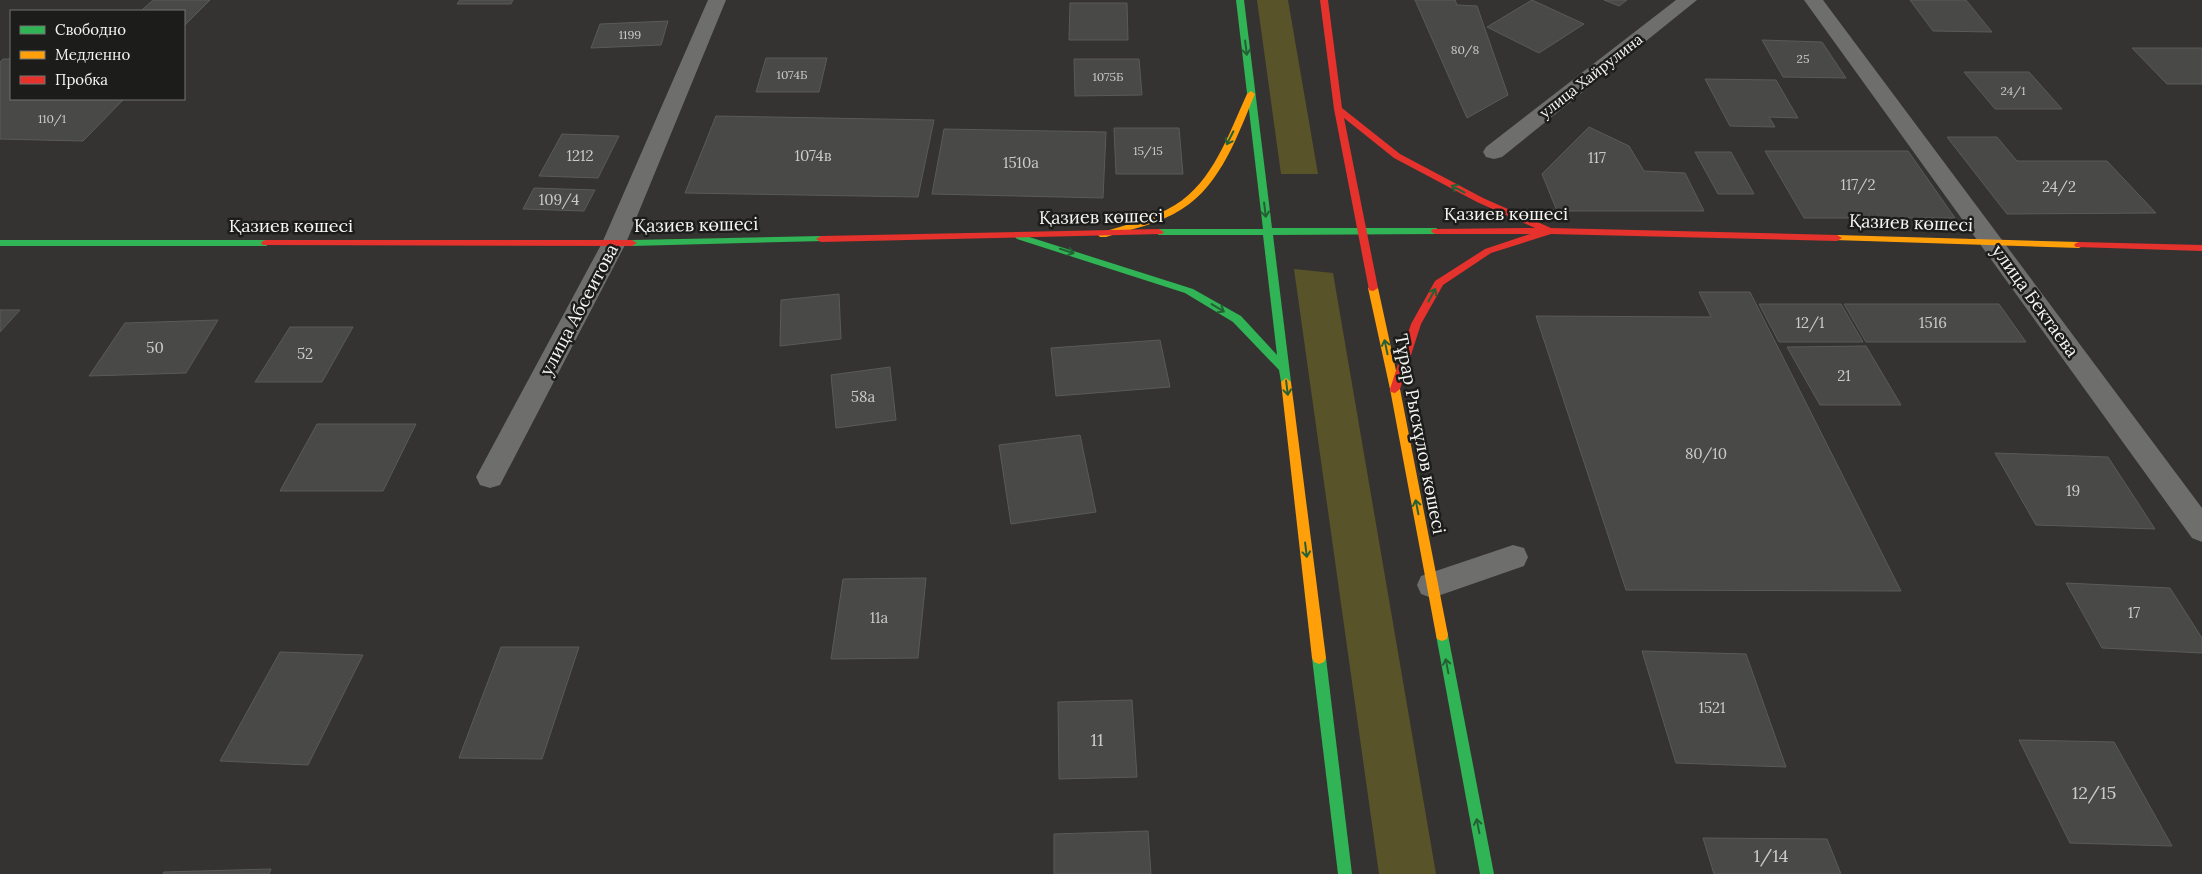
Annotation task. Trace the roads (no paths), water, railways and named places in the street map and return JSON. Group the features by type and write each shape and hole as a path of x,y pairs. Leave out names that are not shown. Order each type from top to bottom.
{"main road":[{"path":"1240,0 1345,874"},
{"name":"Тұрар Рыскұлов көшесі","path":"1324,0 1338,109 1395,389 1487,874"},
{"path":"1103,235 1148,220 1186,204 1204,183 1229,141 1251,94"},
{"path":"1338,109 1397,156 1480,200 1550,231"},
{"name":"Қазиев көшесі","path":"0,243 614,243 1020,237 1268,230 1362,232 1550,231 2202,248"},
{"path":"1395,389 1416,324 1439,283 1488,252 1550,231"},
{"path":"1020,237 1189,291 1237,319 1284,368"}],"street":[{"name":"улица Абсеитова","path":"490,477 614,243 717,0"},
{"name":"улица Хайрулина","path":"1494,152 1688,0"},
{"name":"улица Бектаева","path":"1813,0 2202,530"},
{"path":"1432,584 1513,557"}]}
